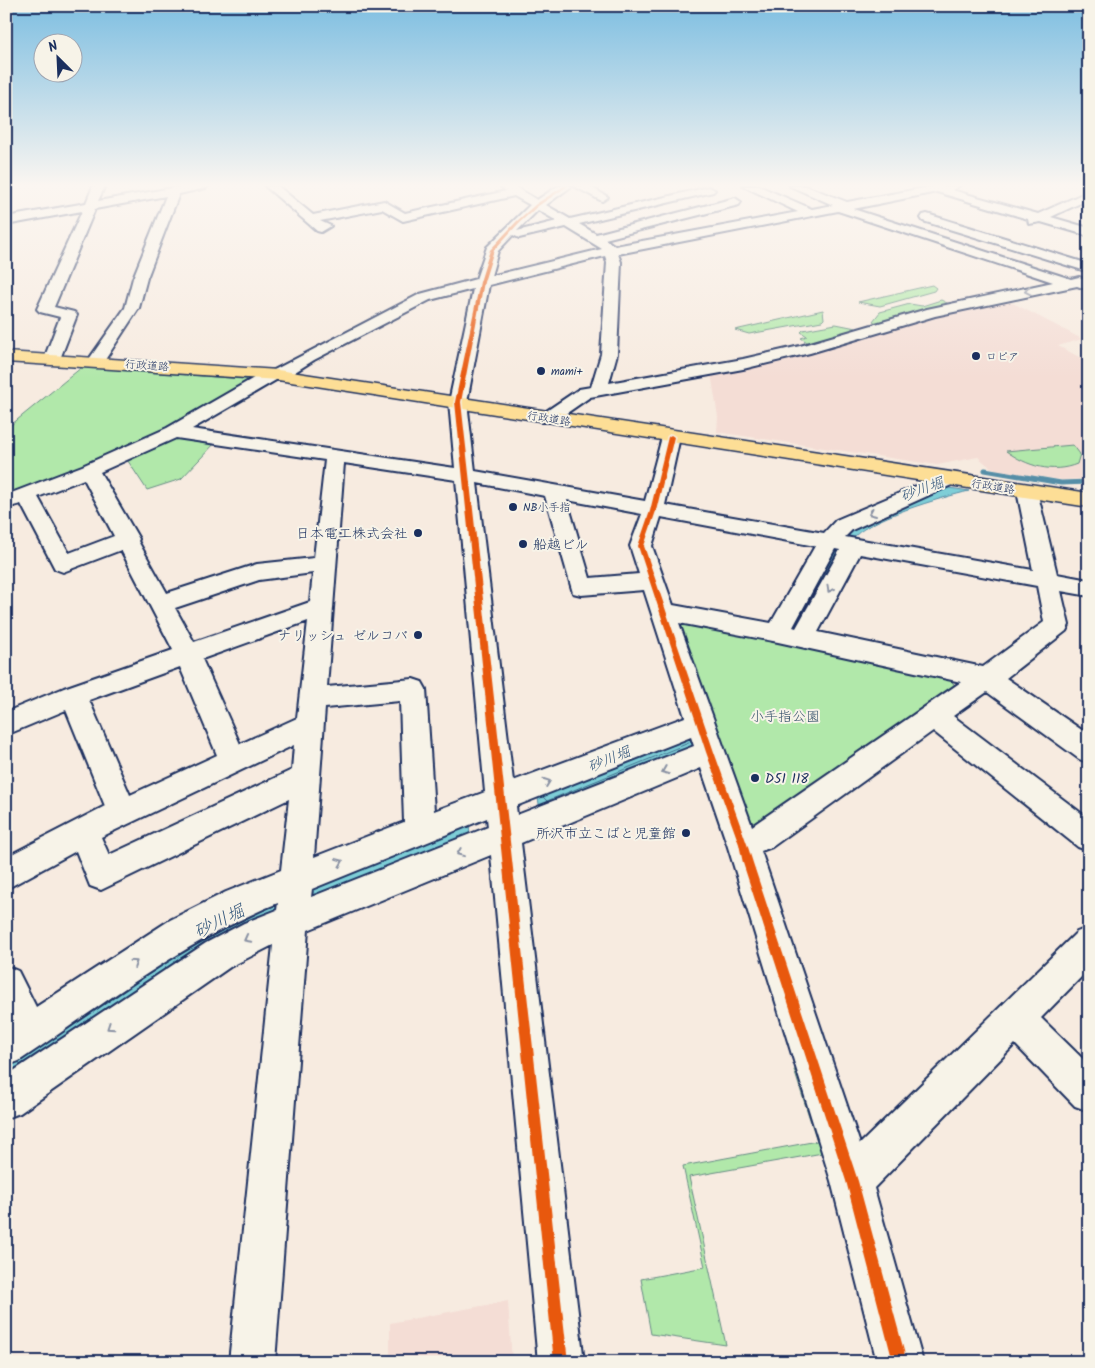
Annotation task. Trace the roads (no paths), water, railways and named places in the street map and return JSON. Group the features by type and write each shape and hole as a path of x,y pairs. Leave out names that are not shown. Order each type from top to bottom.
{"highway":[{"name":"行政道路","path":"6,357 275,375 1089,500"}],"street":[{"path":"52,359 68,315 45,309 70,250"},
{"path":"95,362 132,308 140,278 151,250"},
{"path":"492,250 482,282 458,402 561,1362"},
{"path":"6,502 27,496 174,432 308,357 425,297 621,250"},
{"path":"969,250 1070,283"},
{"path":"1029,250 1089,268"},
{"path":"598,391 609,354 614,262 609,252"},
{"path":"548,418 585,393 743,364 804,350 897,321 1000,296 1070,283 1079,282 1089,286"},
{"path":"174,432 554,491 653,511 1089,588"},
{"path":"672,436 642,546 710,752 743,844 852,1181 900,1362"},
{"path":"252,1362 335,456"},
{"path":"89,470 188,652 233,760"},
{"path":"778,633 828,542 844,525 949,479"},
{"path":"554,491 581,587 653,581"},
{"path":"743,844 761,836 987,678 1057,625 1027,491"},
{"path":"27,496 63,564 128,539"},
{"path":"803,638 853,547"},
{"path":"161,604 257,572 325,564"},
{"path":"6,724 73,695 188,652 321,607"},
{"path":"664,612 803,638 987,678 1089,751"},
{"path":"6,874 83,831 233,760 311,712 413,689 420,830"},
{"path":"73,695 122,812"},
{"path":"933,716 1089,837"},
{"path":"6,983 18,1040 182,932 238,903 420,830 701,722"},
{"path":"6,1099 218,955 256,935 710,752"},
{"path":"83,831 100,875 305,777"},
{"path":"852,1181 1089,944"},
{"path":"1015,1018 1089,1092"}],"water":[{"path":"949,488 969,491 942,498 888,517 859,532 852,540 839,538 844,530 915,497"},
{"path":"693,730 698,746 540,809 537,793"},
{"path":"469,821 470,838 306,906 306,885"},
{"path":"281,894 278,917 6,1087 6,1061 206,928"}],"waterway":[{"name":"砂川堀","path":"985,470 1061,483 1089,482"},
{"name":"砂川堀","path":"824,577 840,548"},
{"name":"砂川堀","path":"820,585 825,576"},
{"name":"砂川堀","path":"796,627 815,593"}],"place":[{"name":"ロピア","path":"976,356"},
{"name":"mami+","path":"541,371"},
{"name":"NB小手指","path":"513,507"},
{"name":"日本電工株式会社","path":"418,533"},
{"name":"船越ビル","path":"523,544"},
{"name":"ナリッシュ ゼルコバ","path":"418,635"},
{"name":"D51 118","path":"755,778"},
{"name":"所沢市立こばと児童館","path":"686,833"}],"park label":[{"name":"小手指公園","path":"785,716"}]}
